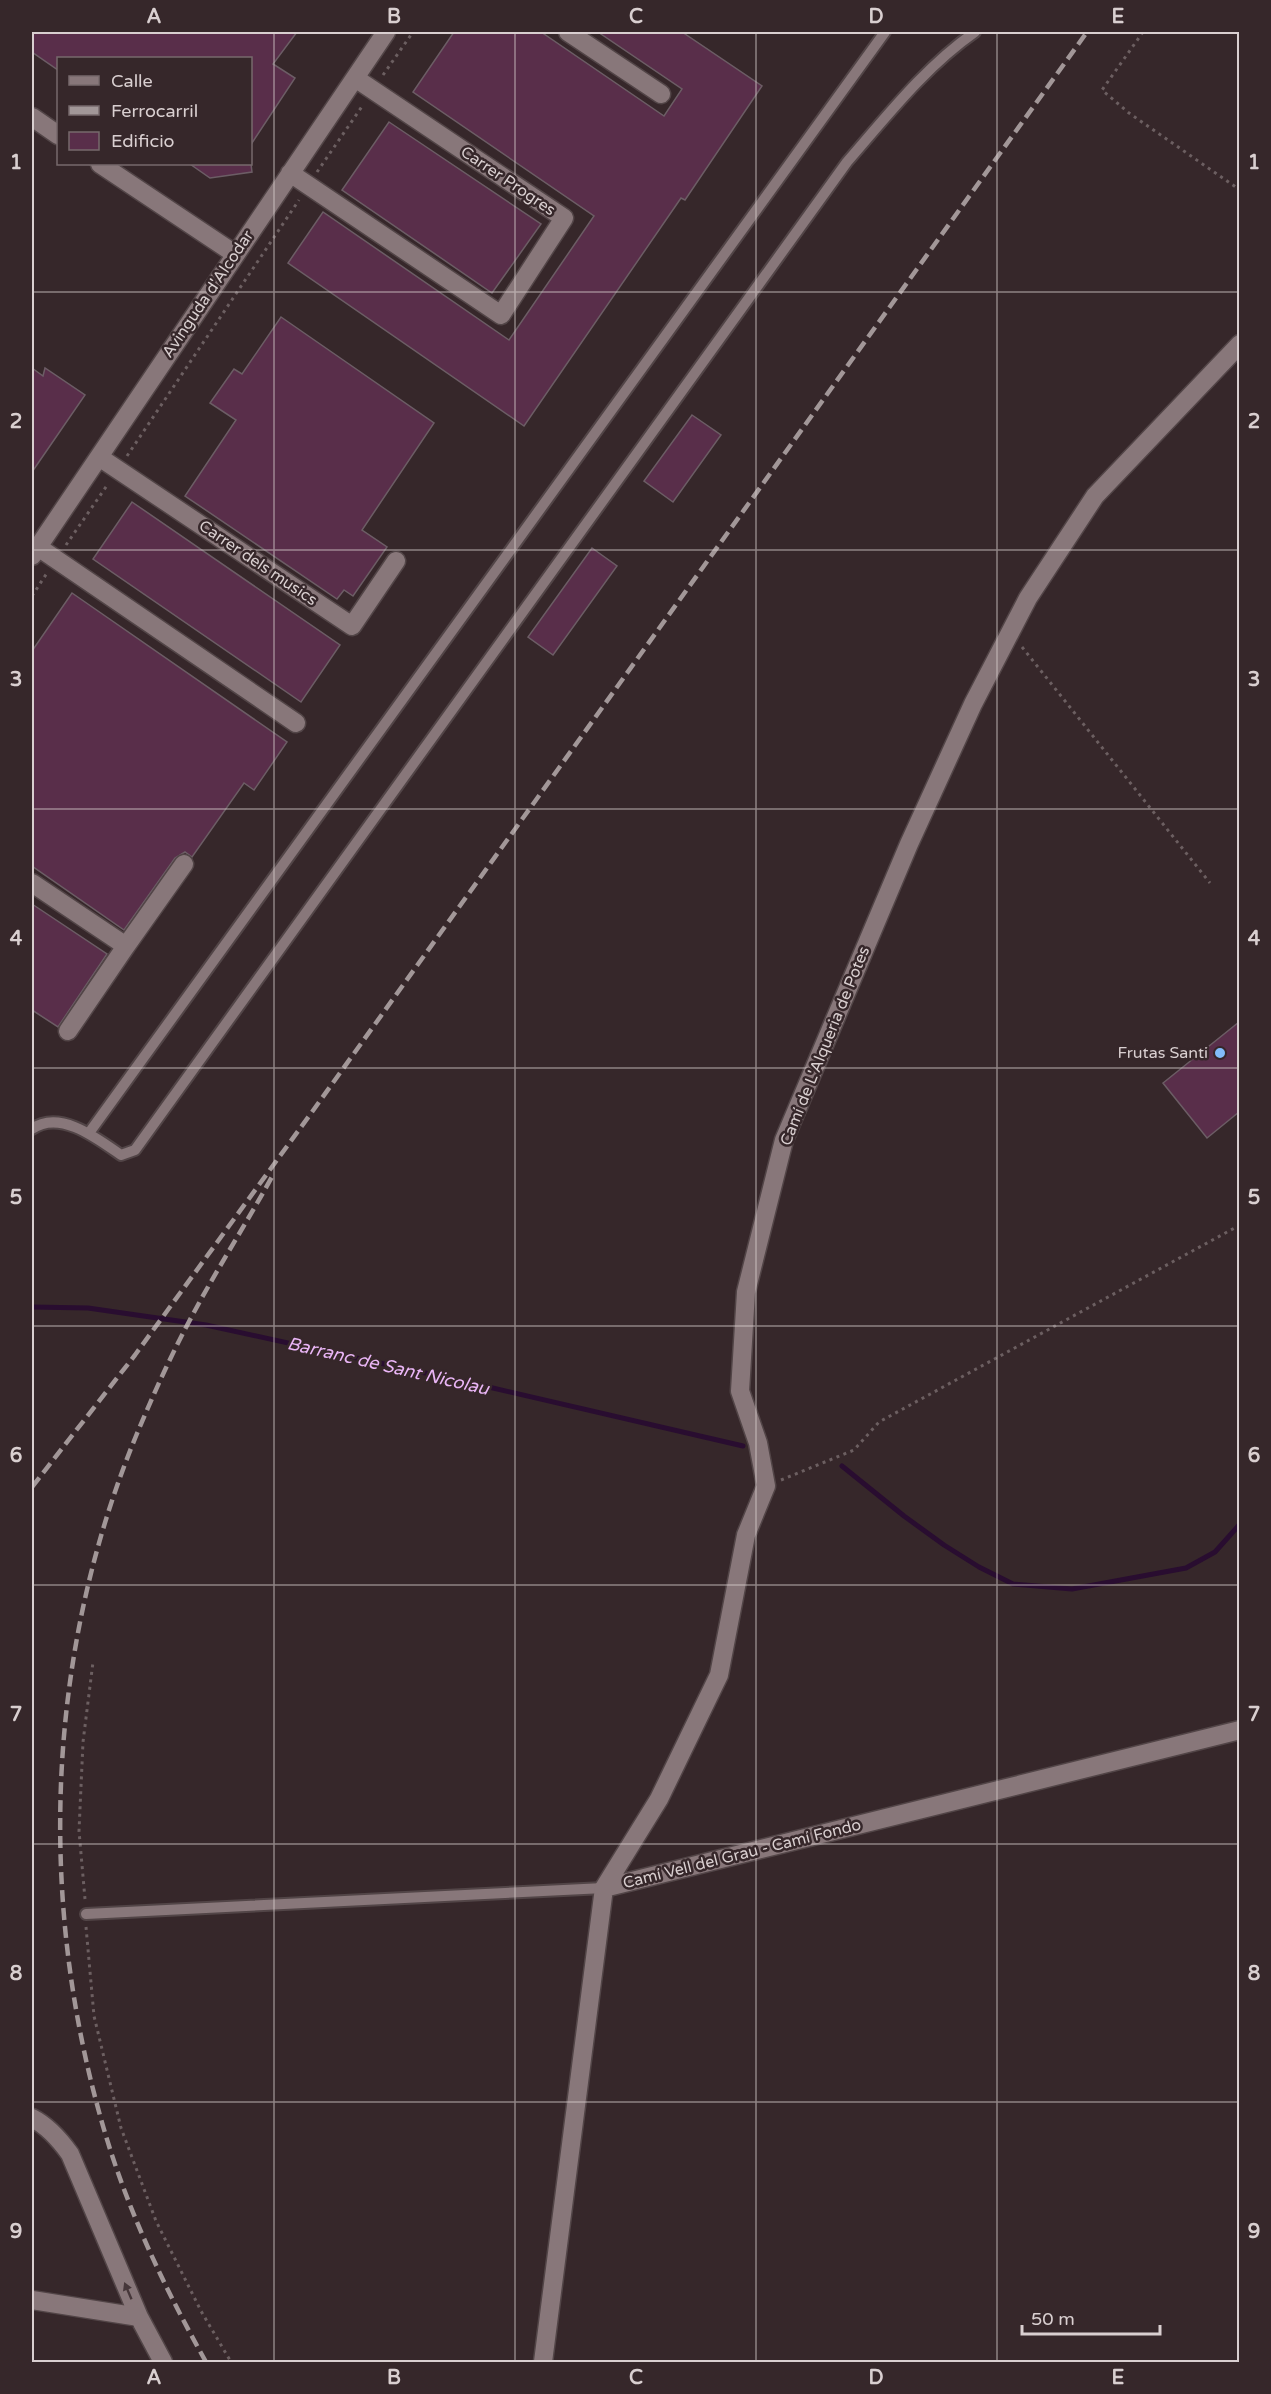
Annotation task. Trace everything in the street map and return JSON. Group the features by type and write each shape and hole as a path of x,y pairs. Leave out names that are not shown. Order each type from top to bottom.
{"street":[{"name":"Avinguda d'Alcodar","path":"35,551 386,32"},
{"path":"568,32 661,94"},
{"name":"Carrer Progres","path":"290,173 501,315 564,218 355,78"},
{"path":"32,117 57,134"},
{"path":"102,165 235,254"},
{"name":"Camí de L'Alqueria de Potes","path":"766,1486 758,1443 740,1391 746,1292 784,1140 909,844 972,704 1028,598 1095,496 1239,344"},
{"name":"Carrer dels musics","path":"99,457 352,626 396,561"},
{"path":"35,551 57,559 296,723"},
{"path":"68,1031 184,864"},
{"path":"32,883 126,946"},
{"path":"604,1888 659,1799 719,1675 746,1535 766,1486"},
{"name":"Camí Vell del Grau - Camí Fondo","path":"543,2362 604,1888 1239,1730"},
{"path":"32,2118 60,2140 70,2154 139,2317 163,2362"},
{"path":"32,2300 139,2317"}],"lane":[{"path":"90,1133 885,32"},
{"path":"32,1129 37,1125 51,1123 72,1126 90,1133 121,1155 135,1150 847,162 903,97 947,51 975,32"},
{"path":"86,1914 604,1888"}],"path":[{"path":"32,596 412,32"},
{"path":"1143,32 1102,90 1129,112 1239,190"},
{"path":"1010,632 1209,883"},
{"path":"766,1486 854,1450 879,1422 1239,1225"},
{"path":"93,1662 83,1742 79,1832 94,2016 121,2128 156,2221 201,2311 231,2362"}],"building":[{"path":"32,32 297,32 273,64 295,78 252,143 252,57 57,57 57,69 32,52"},
{"path":"454,32 541,32 664,116 682,89 598,32 682,32 762,86 685,200 681,198 524,426 288,263 323,212 509,340 594,216 413,92"},
{"path":"389,122 541,224 492,293 342,190"},
{"path":"191,165 251,165 252,172 210,178"},
{"path":"281,317 434,423 362,530 387,547 353,596 344,590 337,599 185,496 236,420 210,403 234,369 242,374"},
{"path":"32,368 43,376 45,368 85,395 32,472"},
{"path":"692,415 721,435 673,502 644,481"},
{"path":"132,502 340,645 301,702 93,559"},
{"path":"592,548 617,566 553,655 528,637"},
{"path":"72,593 287,742 254,790 244,783 192,857 185,852 175,858 124,930 32,866 32,651"},
{"path":"32,904 107,954 58,1027 32,1010"},
{"name":"Frutas Santi","path":"1239,1022 1239,1112 1207,1138 1163,1083"}],"waterway":[{"name":"Barranc de Sant Nicolau","path":"32,1307 88,1308 206,1325 743,1446"},
{"name":"Barranc de Sant Nicolau","path":"842,1466 944,1545 979,1567 1013,1584 1072,1589 1186,1568 1215,1552 1240,1524"}],"railway":[{"path":"32,1487 135,1355 312,1112 1087,32"},
{"path":"206,2362 165,2284 119,2177 86,2061 70,1972 62,1881 61,1791 68,1700 82,1610 105,1522 136,1436 184,1331 274,1173"}],"place":[{"name":"Frutas Santi","path":"1220,1053"}]}
